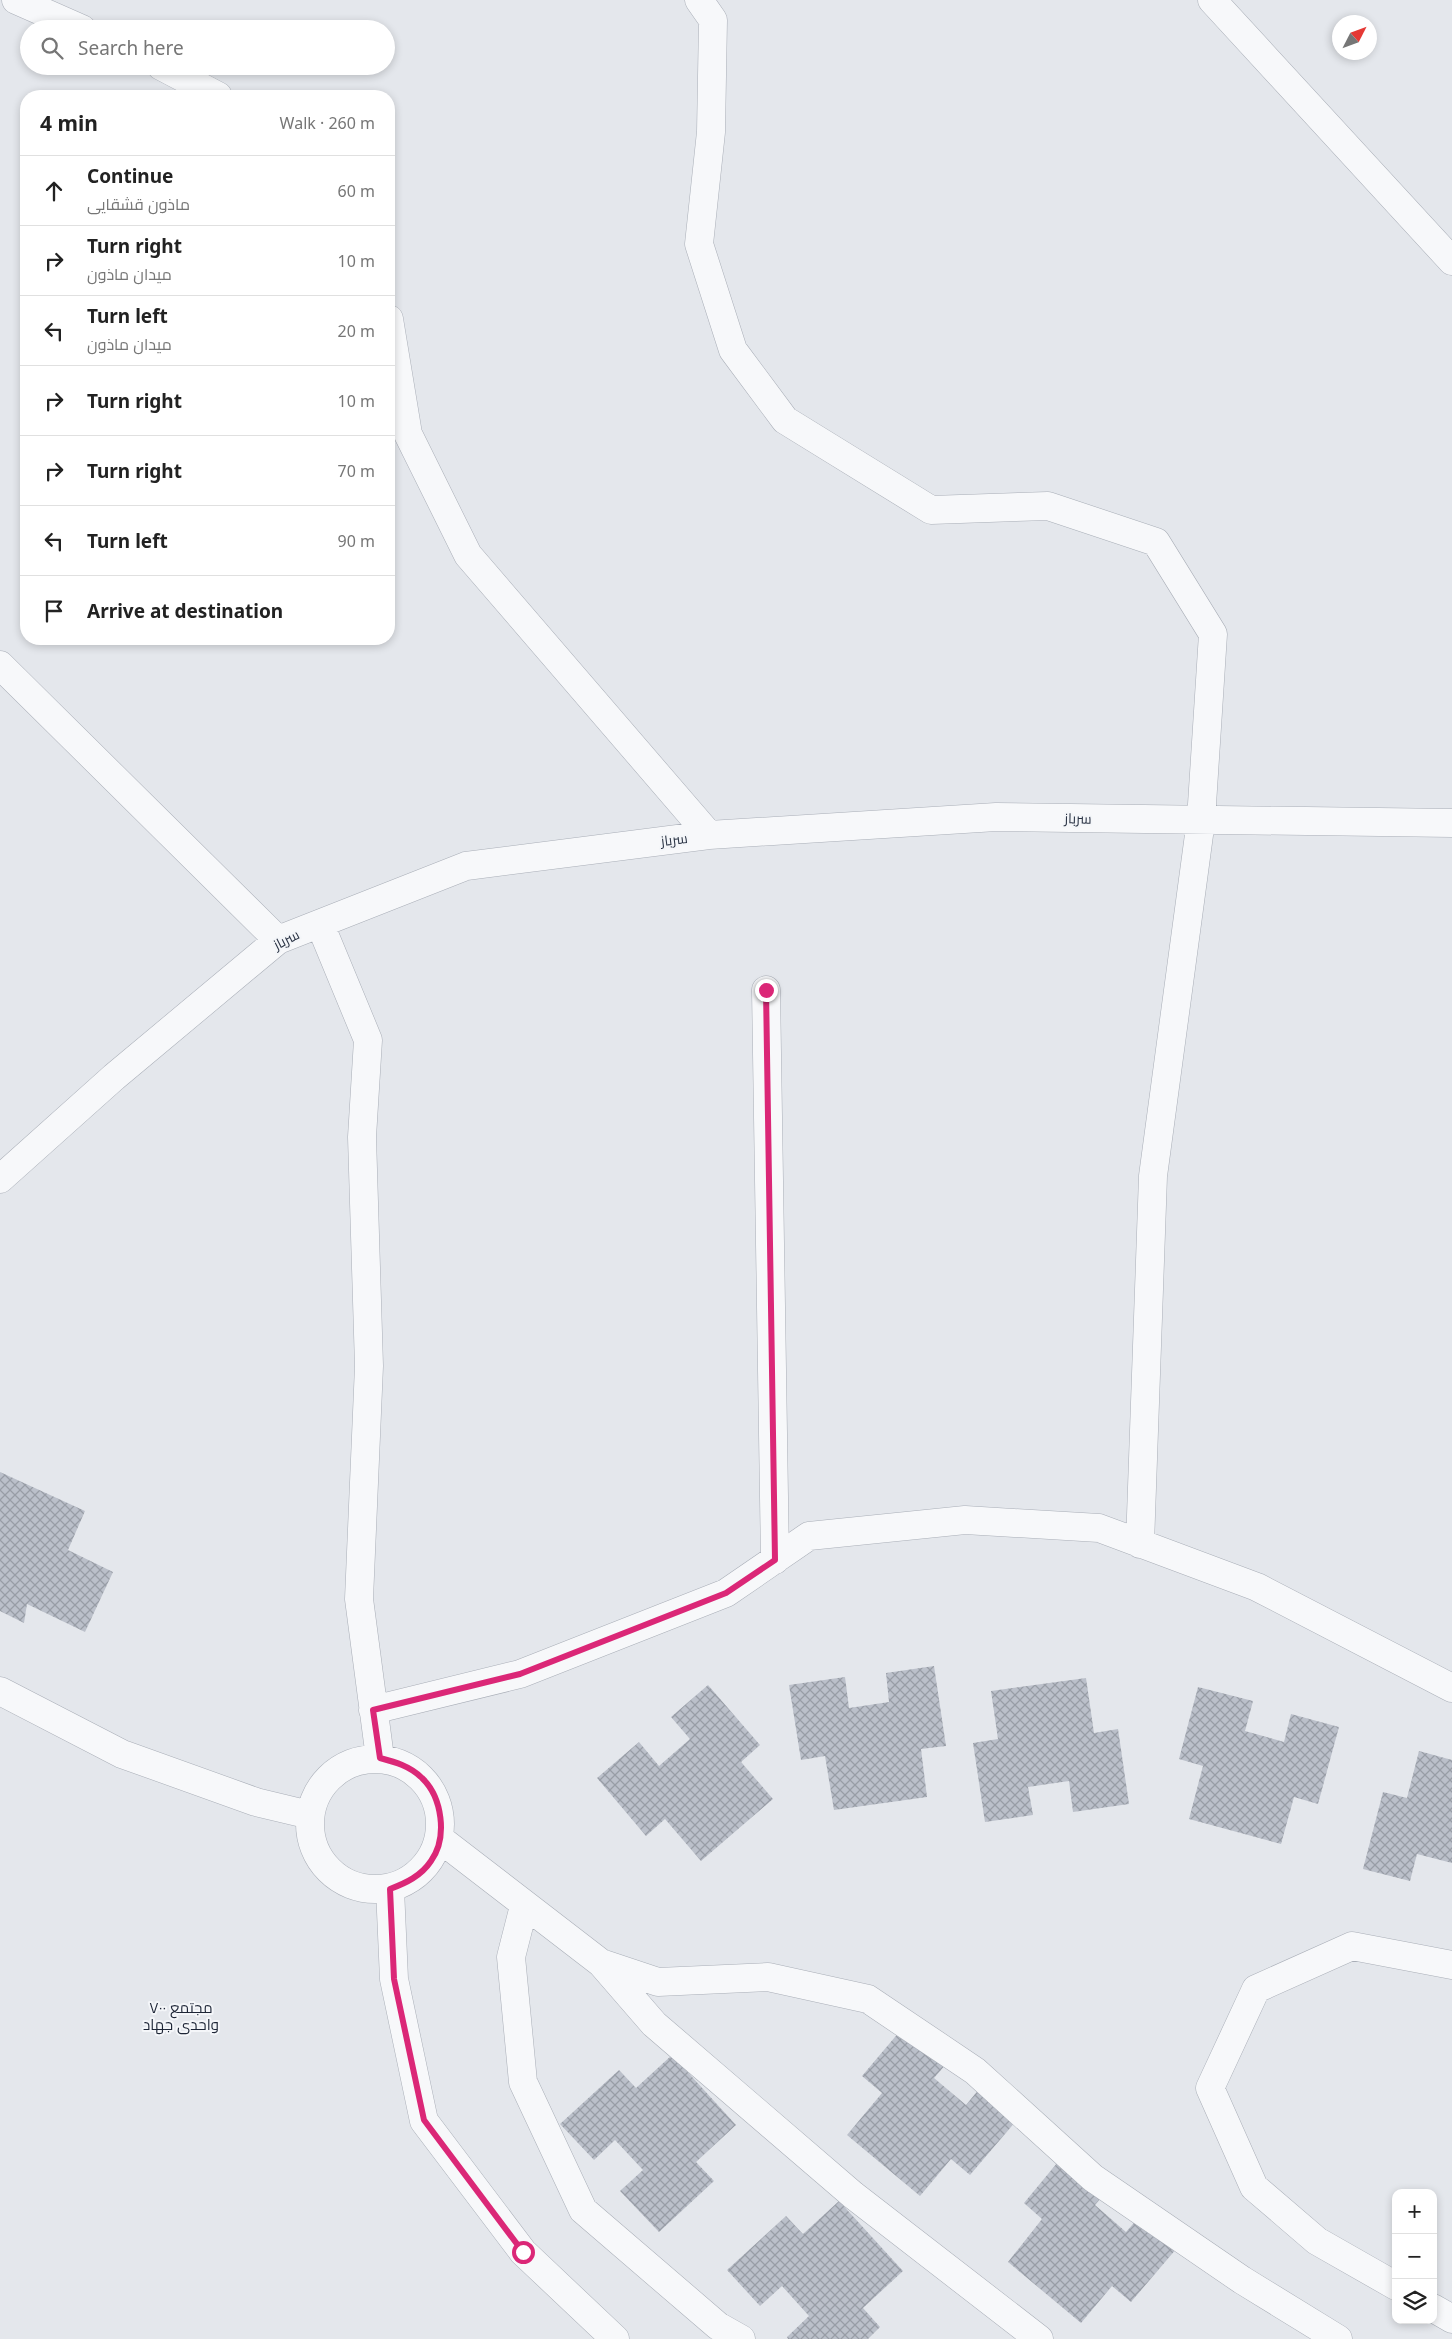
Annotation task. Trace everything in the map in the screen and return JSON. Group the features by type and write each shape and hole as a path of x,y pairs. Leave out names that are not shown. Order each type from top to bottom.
{"street":[{"path":"16,0 62,20"},
{"path":"699,0 713,20 711,132 699,244 733,350 785,420 931,510 1048,506 1156,542 1213,634 1201,820 1153,1176 1140,1544"},
{"path":"1212,0 1452,261"},
{"path":"178,75 207,90"},
{"path":"395,355 408,434 468,556 709,834"},
{"path":"0,665 278,940"},
{"name":"سرباز","path":"0,1179 114,1078 278,940 466,866 709,834 996,817 1452,823"},
{"path":"320,924 368,1040 362,1137 369,1366 359,1599 380,1758"},
{"path":"766,990 775,1560"},
{"path":"373,1710 520,1674 726,1593 809,1536 965,1520 1099,1528 1257,1587 1452,1688"},
{"path":"0,1692 122,1754 256,1802 310,1815"},
{"path":"380,1758 402,1764 421,1777 430,1788 439,1808 440,1839 432,1861 411,1881 390,1889 361,1889 340,1880 318,1857 310,1836 310,1815 317,1794 335,1773 355,1761 380,1758"},
{"path":"440,1839 524,1906 601,1963 661,2030 853,2194 1039,2339"},
{"path":"390,1889 394,1979 424,2120 523,2252 615,2339"},
{"path":"524,1906 511,1956 523,2082 583,2210 718,2326 741,2339"},
{"path":"1392,2284 1316,2240 1254,2187 1210,2088 1256,1989 1352,1946 1452,1965"},
{"path":"601,1963 658,1982 768,1977 868,1999 975,2071 1094,2178 1242,2280 1338,2339"},
{"path":"1437,2310 1452,2319"}],"building":[{"path":"0,1472 85,1511 68,1550 113,1572 85,1632 27,1604 24,1623 0,1611"},
{"path":"934,1666 946,1746 921,1749 927,1797 834,1810 825,1756 801,1760 789,1685 845,1677 849,1708 889,1702 886,1673"},
{"path":"1086,1678 1094,1733 1118,1729 1129,1804 1073,1812 1069,1781 1028,1787 1033,1815 985,1822 973,1743 998,1739 991,1691"},
{"path":"708,1685 760,1745 741,1762 773,1799 701,1861 665,1819 646,1836 597,1778 639,1742 659,1766 690,1739 671,1717"},
{"path":"1198,1687 1253,1701 1245,1731 1284,1742 1291,1714 1339,1727 1318,1804 1294,1797 1281,1844 1189,1819 1203,1766 1179,1759"},
{"path":"1419,1751 1452,1760 1452,1863 1417,1854 1410,1881 1363,1869 1383,1792 1407,1798"},
{"path":"911,2018 954,2055 934,2078 966,2105 984,2083 1022,2114 970,2175 951,2159 920,2196 847,2135 882,2093 862,2076"},
{"path":"672,2055 736,2125 696,2162 714,2181 659,2232 620,2191 643,2170 615,2140 594,2160 560,2124 619,2070 636,2088"},
{"path":"1072,2145 1115,2182 1095,2205 1126,2232 1145,2210 1183,2241 1131,2302 1112,2286 1081,2323 1008,2262 1042,2219 1024,2203"},
{"path":"839,2201 903,2271 863,2308 880,2327 868,2339 788,2339 787,2337 809,2316 782,2286 760,2306 727,2270 786,2216 803,2234"}],"district":[{"name":"مجتمع ۷۰۰ واحدی جهاد","path":"181,2016"}],"route":[{"path":"523,2252 424,2120 394,1979 390,1889 411,1881 432,1861 440,1839 439,1808 430,1788 421,1777 402,1764 380,1758 373,1710 520,1674 726,1593 775,1560 766,990"}]}
